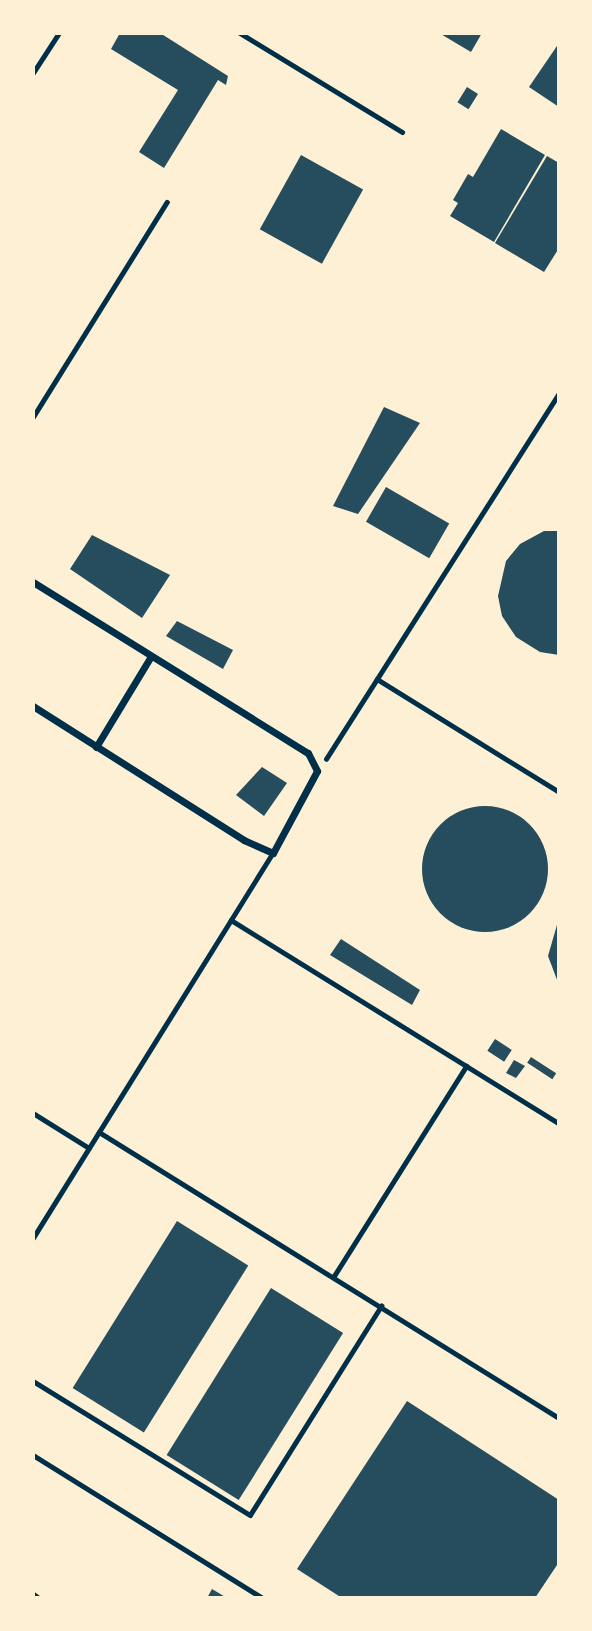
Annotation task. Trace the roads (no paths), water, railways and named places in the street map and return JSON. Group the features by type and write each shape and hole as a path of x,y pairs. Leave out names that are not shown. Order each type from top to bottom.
{"street":[{"path":"33,582 314,759 317,771 273,853 244,840 33,706"},
{"path":"96,747 150,658"}],"lane":[{"path":"33,73 59,33"},
{"path":"240,33 402,132"},
{"path":"33,417 167,202"},
{"path":"326,759 559,393"},
{"path":"377,679 559,792"},
{"path":"33,1238 273,853"},
{"path":"231,920 559,1123"},
{"path":"334,1276 466,1066"},
{"path":"33,1113 89,1148"},
{"path":"99,1132 559,1418"},
{"path":"33,1381 250,1515 382,1306"},
{"path":"33,1455 263,1598"}]}
